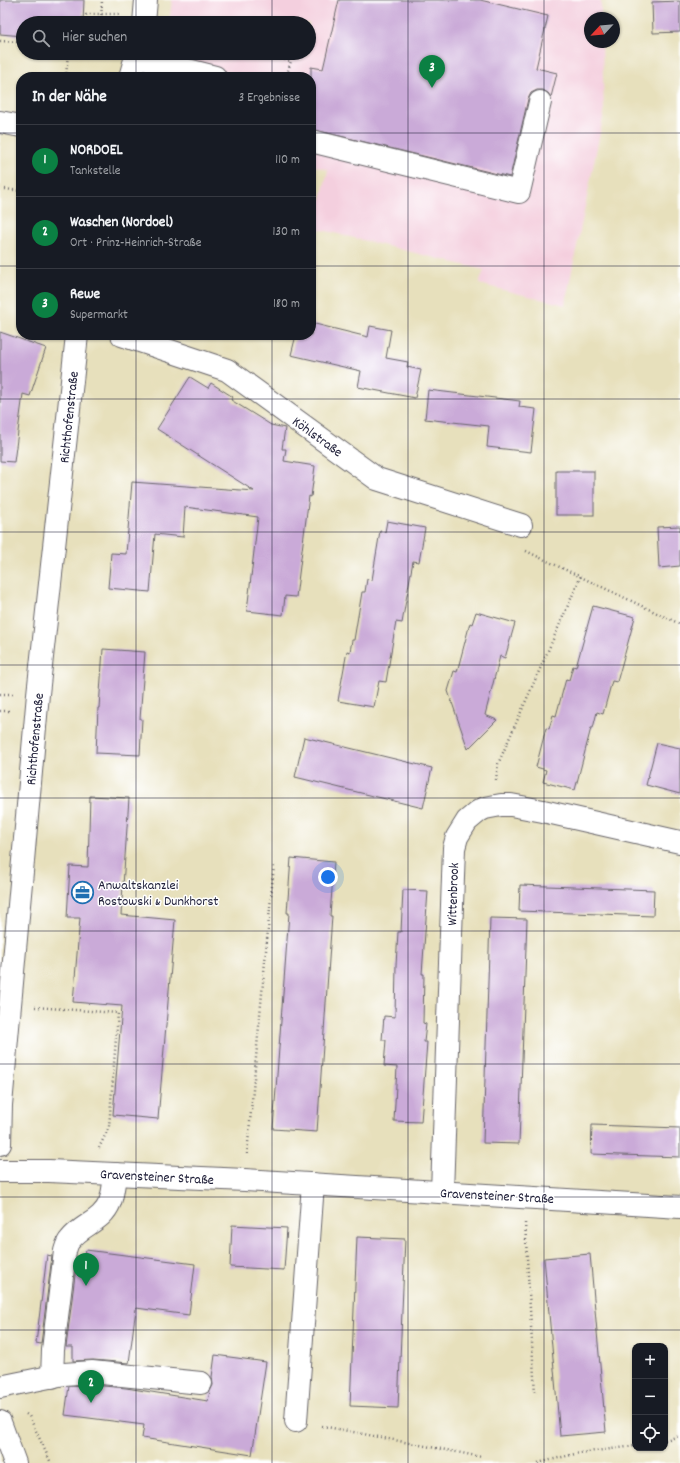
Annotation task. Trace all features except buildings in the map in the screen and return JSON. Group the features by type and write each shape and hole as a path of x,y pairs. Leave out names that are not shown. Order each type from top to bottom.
{"street":[{"path":"145,16 146,0"},
{"path":"134,62 188,72"},
{"path":"316,142 519,192 540,102"},
{"path":"0,122 16,125"},
{"name":"Richthofenstraße","path":"0,1144 1,1105 38,694 76,340"},
{"name":"Köhlstraße","path":"137,340 227,370 377,479 521,525"},
{"name":"Wittenbrook","path":"442,1192 454,848 457,837 466,821 479,811 492,807 511,805 680,842"},
{"name":"Gravensteiner Straße","path":"0,1171 88,1173 245,1180 680,1206"},
{"path":"52,1376 53,1350 65,1251 69,1241 77,1233 96,1222 104,1213 110,1202 115,1174"},
{"path":"296,1421 313,1184"},
{"path":"0,1387 52,1376 92,1372 201,1383"},
{"path":"0,1422 15,1463"}],"path":[{"path":"101,14 102,0"},
{"path":"86,16 88,14 114,14"},
{"path":"0,41 16,42"},
{"path":"66,72 67,60"},
{"path":"285,60 290,61 287,72"},
{"path":"6,189 16,190"},
{"path":"521,525 514,545 680,624"},
{"path":"492,807 498,764 580,576"},
{"path":"245,1180 274,865"},
{"path":"10,1005 118,1013 108,1127 88,1173"},
{"path":"524,1197 535,1394"},
{"path":"296,1421 482,1457"},
{"path":"668,1439 680,1436"},
{"path":"538,1463 579,1453 632,1446"}],"shaded area":[{"path":"172,0 601,0 601,12 584,12 584,48 602,48 604,113 565,305 479,284 484,270 316,228 316,220 328,170 316,166 316,72 159,72 162,60 316,60 316,16 170,16"}],"place":[{"name":"Rewe","path":"432,88"},
{"name":"Anwaltskanzlei Rostowski & Dunkhorst","path":"83,892"},
{"name":"NORDOEL","path":"86,1286"},
{"name":"Waschen (Nordoel)","path":"91,1403"}]}
